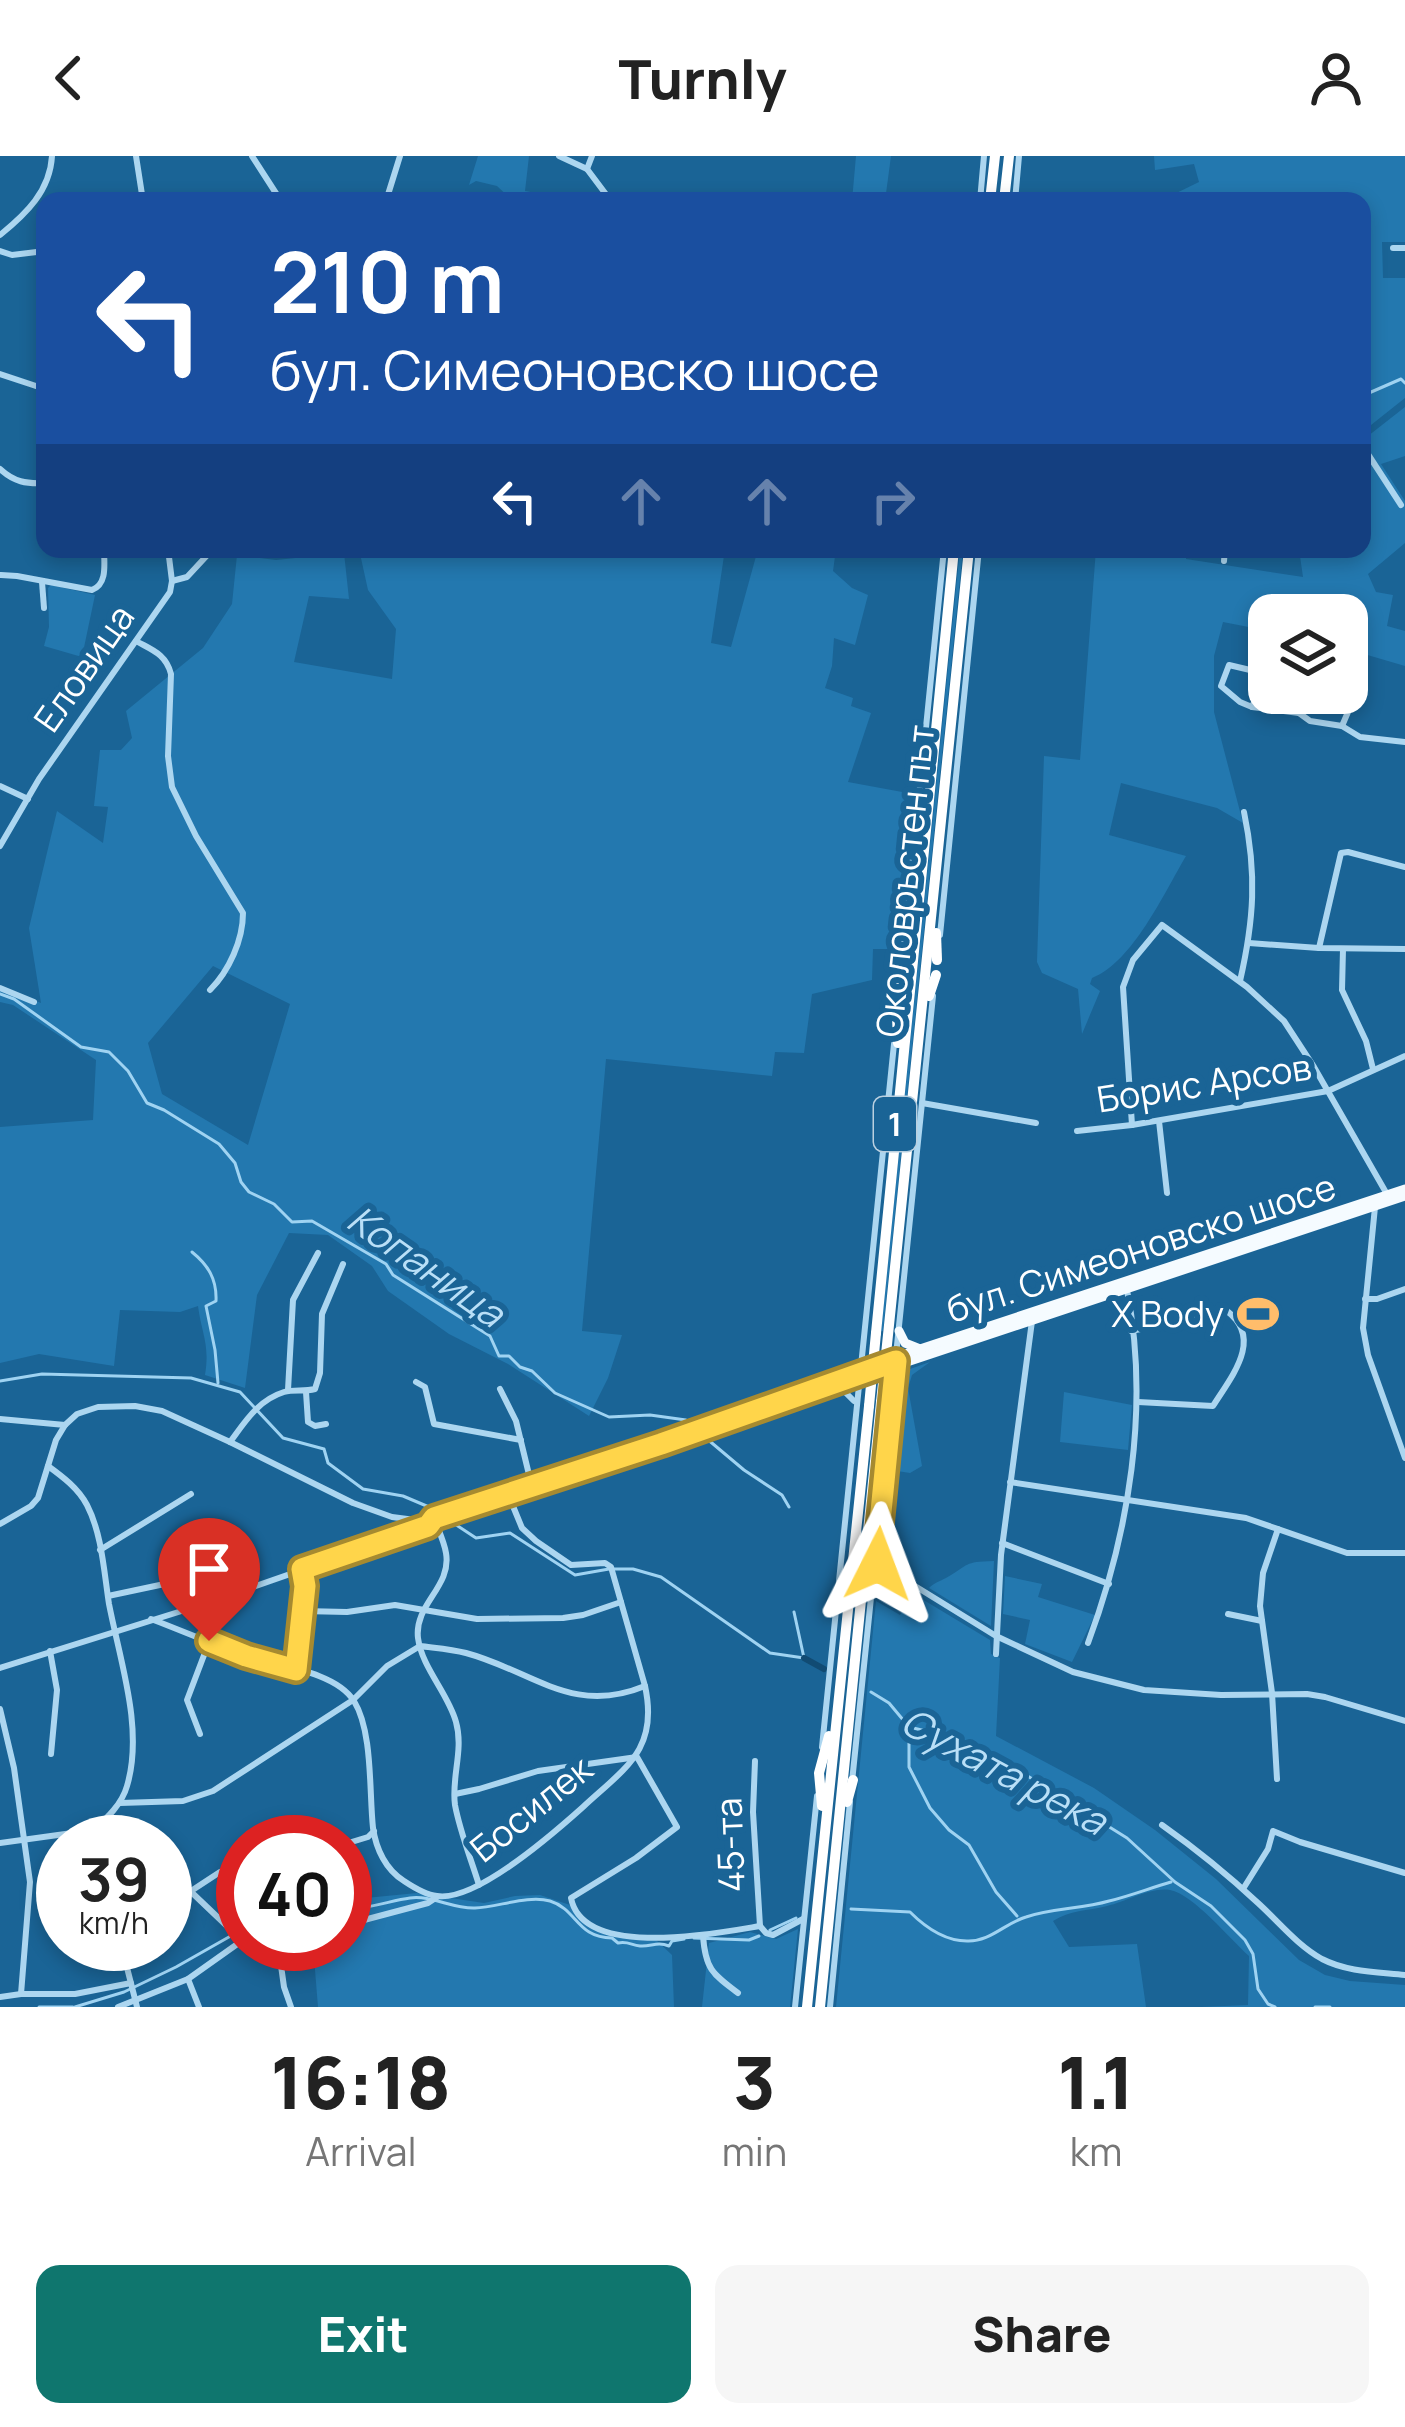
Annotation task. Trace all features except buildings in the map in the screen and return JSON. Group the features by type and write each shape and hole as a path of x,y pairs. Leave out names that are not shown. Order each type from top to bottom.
{"highway":[{"path":"991,192 995,156"},
{"path":"1005,192 1009,156"},
{"name":"Околовръстен път","path":"888,1332 899,1084 953,558"},
{"name":"Околовръстен път","path":"820,2007 838,1840 869,1405 888,1332 939,895 968,558"},
{"path":"937,960 939,895"},
{"path":"899,993 917,915"},
{"path":"921,1022 935,974"},
{"path":"897,1016 899,1084"},
{"path":"845,1697 856,1747"},
{"path":"824,1839 819,1773 845,1697"},
{"name":"Околовръстен път","path":"807,2007 845,1697"},
{"path":"838,1840 853,1780"}],"main road":[{"name":"бул. Симеоновско шосе","path":"896,1361 908,1362 1127,1290 1405,1192"},
{"name":"бул. Симеоновско шосе","path":"860,1374 904,1354 1383,1200"},
{"path":"888,1332 920,1349"}],"street":[{"path":"40,192 52,156"},
{"path":"136,156 142,192"},
{"path":"252,156 275,192"},
{"path":"387,156 399,158 389,192"},
{"path":"559,156 587,169 604,192"},
{"path":"587,169 592,156"},
{"path":"981,192 984,156"},
{"path":"1016,192 1019,156"},
{"path":"0,235 36,201"},
{"path":"1394,248 1405,248"},
{"path":"0,250 12,255 36,252"},
{"path":"0,374 36,386"},
{"path":"1371,459 1401,505"},
{"path":"0,469 14,480 36,484"},
{"path":"2,575 92,590 103,580 104,558"},
{"path":"169,558 172,581 187,577 205,558"},
{"path":"795,2007 819,1773 869,1405 860,1374 943,558"},
{"name":"Околовръстен път","path":"939,895 978,558"},
{"name":"Еловица","path":"0,846 76,724 170,592 172,581"},
{"path":"42,582 44,608"},
{"path":"136,641 168,662 172,787 243,913 230,961 210,990"},
{"path":"1248,668 1227,667 1222,688 1248,705"},
{"path":"1300,714 1310,722 1342,726 1360,737 1405,742"},
{"path":"1342,726 1347,714"},
{"path":"0,786 28,799"},
{"path":"1240,981 1249,943 1254,868 1244,812"},
{"path":"1319,948 1341,853 1405,867"},
{"path":"1132,1125 1123,987 1133,960 1162,925 1240,981 1284,1021 1328,1091 1383,1200 1363,1328 1405,1458"},
{"path":"1249,943 1405,949"},
{"path":"1342,949 1342,990 1366,1041 1373,1069"},
{"path":"830,2007 896,1361 888,1332 922,1103 937,960"},
{"path":"0,988 34,1002"},
{"name":"Борис Арсов","path":"1077,1130 1328,1091 1405,1056"},
{"path":"922,1103 1036,1123"},
{"path":"1159,1120 1167,1193"},
{"path":"288,1390 293,1300 318,1253"},
{"path":"230,1442 259,1405 288,1390 315,1389 322,1314 344,1264"},
{"path":"1365,1299 1405,1288"},
{"path":"1088,1643 1109,1584 1127,1499 1138,1402 1127,1290"},
{"path":"1131,1330 1227,1311 1243,1332 1245,1350 1213,1406 1138,1402"},
{"path":"996,1654 1002,1543 1032,1321"},
{"name":"бул. Симеоновско шосе","path":"64,1425 77,1414 98,1407 161,1411 374,1512 415,1520 532,1487 860,1374"},
{"path":"416,1382 425,1388 434,1424 521,1440"},
{"path":"500,1389 515,1421 532,1487"},
{"path":"802,1394 840,1390 869,1405"},
{"path":"306,1392 308,1423 326,1424"},
{"path":"0,1419 64,1425 38,1498 0,1524"},
{"path":"48,1466 88,1507 130,1714 132,1759 127,1790 108,1815"},
{"path":"1010,1482 1246,1518 1346,1553 1405,1553"},
{"path":"100,1550 190,1494"},
{"name":"Босилек","path":"372,1918 479,1886 541,1845 637,1757 650,1705 612,1570 605,1563 571,1565 553,1553 521,1528 508,1494"},
{"path":"0,1668 428,1526 434,1518"},
{"path":"434,1518 446,1552 446,1571 418,1618 420,1646 458,1727 455,1804 479,1886"},
{"path":"1277,1779 1260,1606 1263,1573 1278,1529"},
{"path":"220,1597 223,1554 243,1536"},
{"path":"1002,1543 1109,1584"},
{"path":"876,1562 996,1636 1072,1672 1131,1688 1325,1697 1405,1721"},
{"path":"296,1670 305,1586 302,1569"},
{"path":"108,1596 221,1572"},
{"path":"303,1611 347,1612 395,1605 477,1619 563,1618 621,1602"},
{"path":"1228,1614 1262,1621"},
{"path":"152,1619 246,1656 328,1680 353,1700 365,1736 378,1849 394,1875 437,1897"},
{"path":"200,1734 187,1700 209,1641"},
{"path":"120,1803 183,1801 213,1791 353,1700 387,1666 420,1646 465,1652 566,1693 610,1697 645,1686"},
{"path":"50,1651 58,1690 51,1754"},
{"path":"0,1709 14,1768 30,1882 21,1994"},
{"path":"455,1794 538,1771 637,1757 677,1827 571,1898 584,1920 603,1930 653,1939 760,1926 773,1935 804,1918"},
{"name":"45-та","path":"755,1762 752,1812 760,1926"},
{"path":"1162,1826 1319,1957 1345,1967 1405,1976"},
{"path":"1243,1889 1274,1831 1405,1873"},
{"path":"0,1843 36,1838"},
{"path":"192,1892 216,1915"},
{"path":"703,1935 710,1970 738,1993"},
{"path":"118,2007 136,2004 188,1979 216,1959"},
{"path":"127,1971 136,2004"},
{"path":"282,1971 291,2007"},
{"path":"188,1979 199,2007"},
{"path":"0,1997 75,1994 130,1983"}],"shaded area":[{"path":"478,156 529,156 525,191 531,192 503,192 476,181 469,185"},
{"path":"856,156 891,156 886,192 853,192"},
{"path":"1154,156 1405,156 1405,242 1382,242 1383,278 1405,278 1405,398 1371,425 1371,192 1178,192 1199,182 1194,164 1155,170"},
{"path":"1405,407 1405,456 1381,464 1405,501 1405,543 1368,574 1376,592 1393,595 1387,626 1405,631 1405,666 1368,655 1368,594 1248,594 1248,627 1223,622 1214,656 1214,712 1243,823 1217,808 1121,783 1109,835 1186,856 1134,942 1107,970 1092,978 1090,984 1100,991 1082,1034 1078,989 1042,973 1037,962 1044,756 1080,760 1095,558 1186,558 1303,577 1300,558 1371,558 1371,434"},
{"path":"237,558 345,558 349,599 309,596 294,662 392,679 396,629 368,590 361,558 724,558 711,643 731,647 756,558 835,558 833,571 868,595 855,645 834,638 825,688 853,698 851,706 871,713 848,782 913,794 897,949 873,949 872,980 812,994 804,1053 775,1052 772,1076 606,1059 582,1331 622,1335 589,1416 508,1364 449,1334 388,1291 372,1266 328,1235 289,1233 257,1295 245,1388 205,1375 206,1347 198,1306 180,1312 120,1310 114,1366 39,1354 0,1363 0,1127 93,1120 96,1060 13,1005 0,1002 0,986 41,1003 29,928 57,811 103,843 108,807 94,806 100,750 121,750 132,738 126,711 203,648 232,604","holes":["213,966 290,1004 248,1145 162,1094 148,1043"]},
{"path":"959,558 962,558 883,1331"},
{"path":"51,585 95,595 82,657 44,646"},
{"path":"930,1362 912,1375 908,1388 922,1466 910,1473 891,1470 899,1382 910,1369"},
{"path":"1064,1392 1132,1405 1128,1450 1060,1442"},
{"path":"994,1561 991,1626 929,1588 967,1565"},
{"path":"1005,1576 1042,1584 1038,1597 1095,1615 1072,1662 1025,1644 1030,1620 1003,1614"},
{"path":"917,1596 990,1640 991,1654 1000,1658 996,1736 1094,1788 1155,1830 1216,1879 1299,1960 1325,1975 1350,1981 1405,1985 1405,2007 1201,2007 1248,2005 1249,1956 1190,1900 1162,1890 1053,1921 1069,1947 1137,1944 1146,2007 836,2007 876,1601 900,1615"},
{"path":"417,1893 484,1903 540,1895 573,1906 583,1920 603,1930 654,1938 672,1955 674,2007 318,2007 315,1971 372,1971 372,1897"},
{"path":"798,1929 790,2007 702,2007 709,1943 750,1932 776,1939"}],"waterway":[{"path":"1371,392 1401,379 1405,383"},
{"name":"Копаница","path":"0,994 81,1047 109,1052 128,1071 147,1103 219,1144 249,1192 274,1204 292,1222 312,1221 386,1264 393,1275 490,1336 499,1356 509,1356 532,1371 555,1393 609,1417 650,1415 686,1420 693,1427"},
{"path":"192,1252 207,1267 215,1286 216,1301 206,1306 218,1383"},
{"name":"Сухата река","path":"0,1381 42,1374 191,1378 240,1392 283,1438 324,1449 328,1463 363,1489 403,1496 429,1507 476,1538 510,1533 575,1575 633,1569 661,1577 770,1653 804,1658 794,1612"},
{"name":"Копаница","path":"700,1433 782,1495 789,1507"},
{"name":"Сухата река","path":"804,1658 824,1669"},
{"name":"Сухата река","path":"871,1692 889,1703 909,1727 947,1736 1010,1765 1127,1838 1245,1940 1253,1954 1258,1989 1275,2007"},
{"path":"909,1729 909,1767 930,1808 969,1845 996,1892 1017,1916"},
{"path":"851,1909 910,1912 943,1936 975,1941 1026,1917 1099,1904 1171,1882"},
{"path":"372,1906 418,1898 475,1908 541,1900 559,1905 591,1933 618,1943 669,1946 684,1939"},
{"path":"770,1930 796,1918"},
{"path":"694,1938 749,1940 759,1936"},
{"path":"75,2007 124,1992 216,1944"},
{"path":"39,2007 73,2007"},
{"name":"Сухата река","path":"1315,2007 1330,2007"}],"place":[{"name":"X Body","path":"1258,1314"}],"route":[{"path":"209,1641 296,1670 305,1586 302,1569 428,1526 434,1518 896,1361 878,1564"}]}
